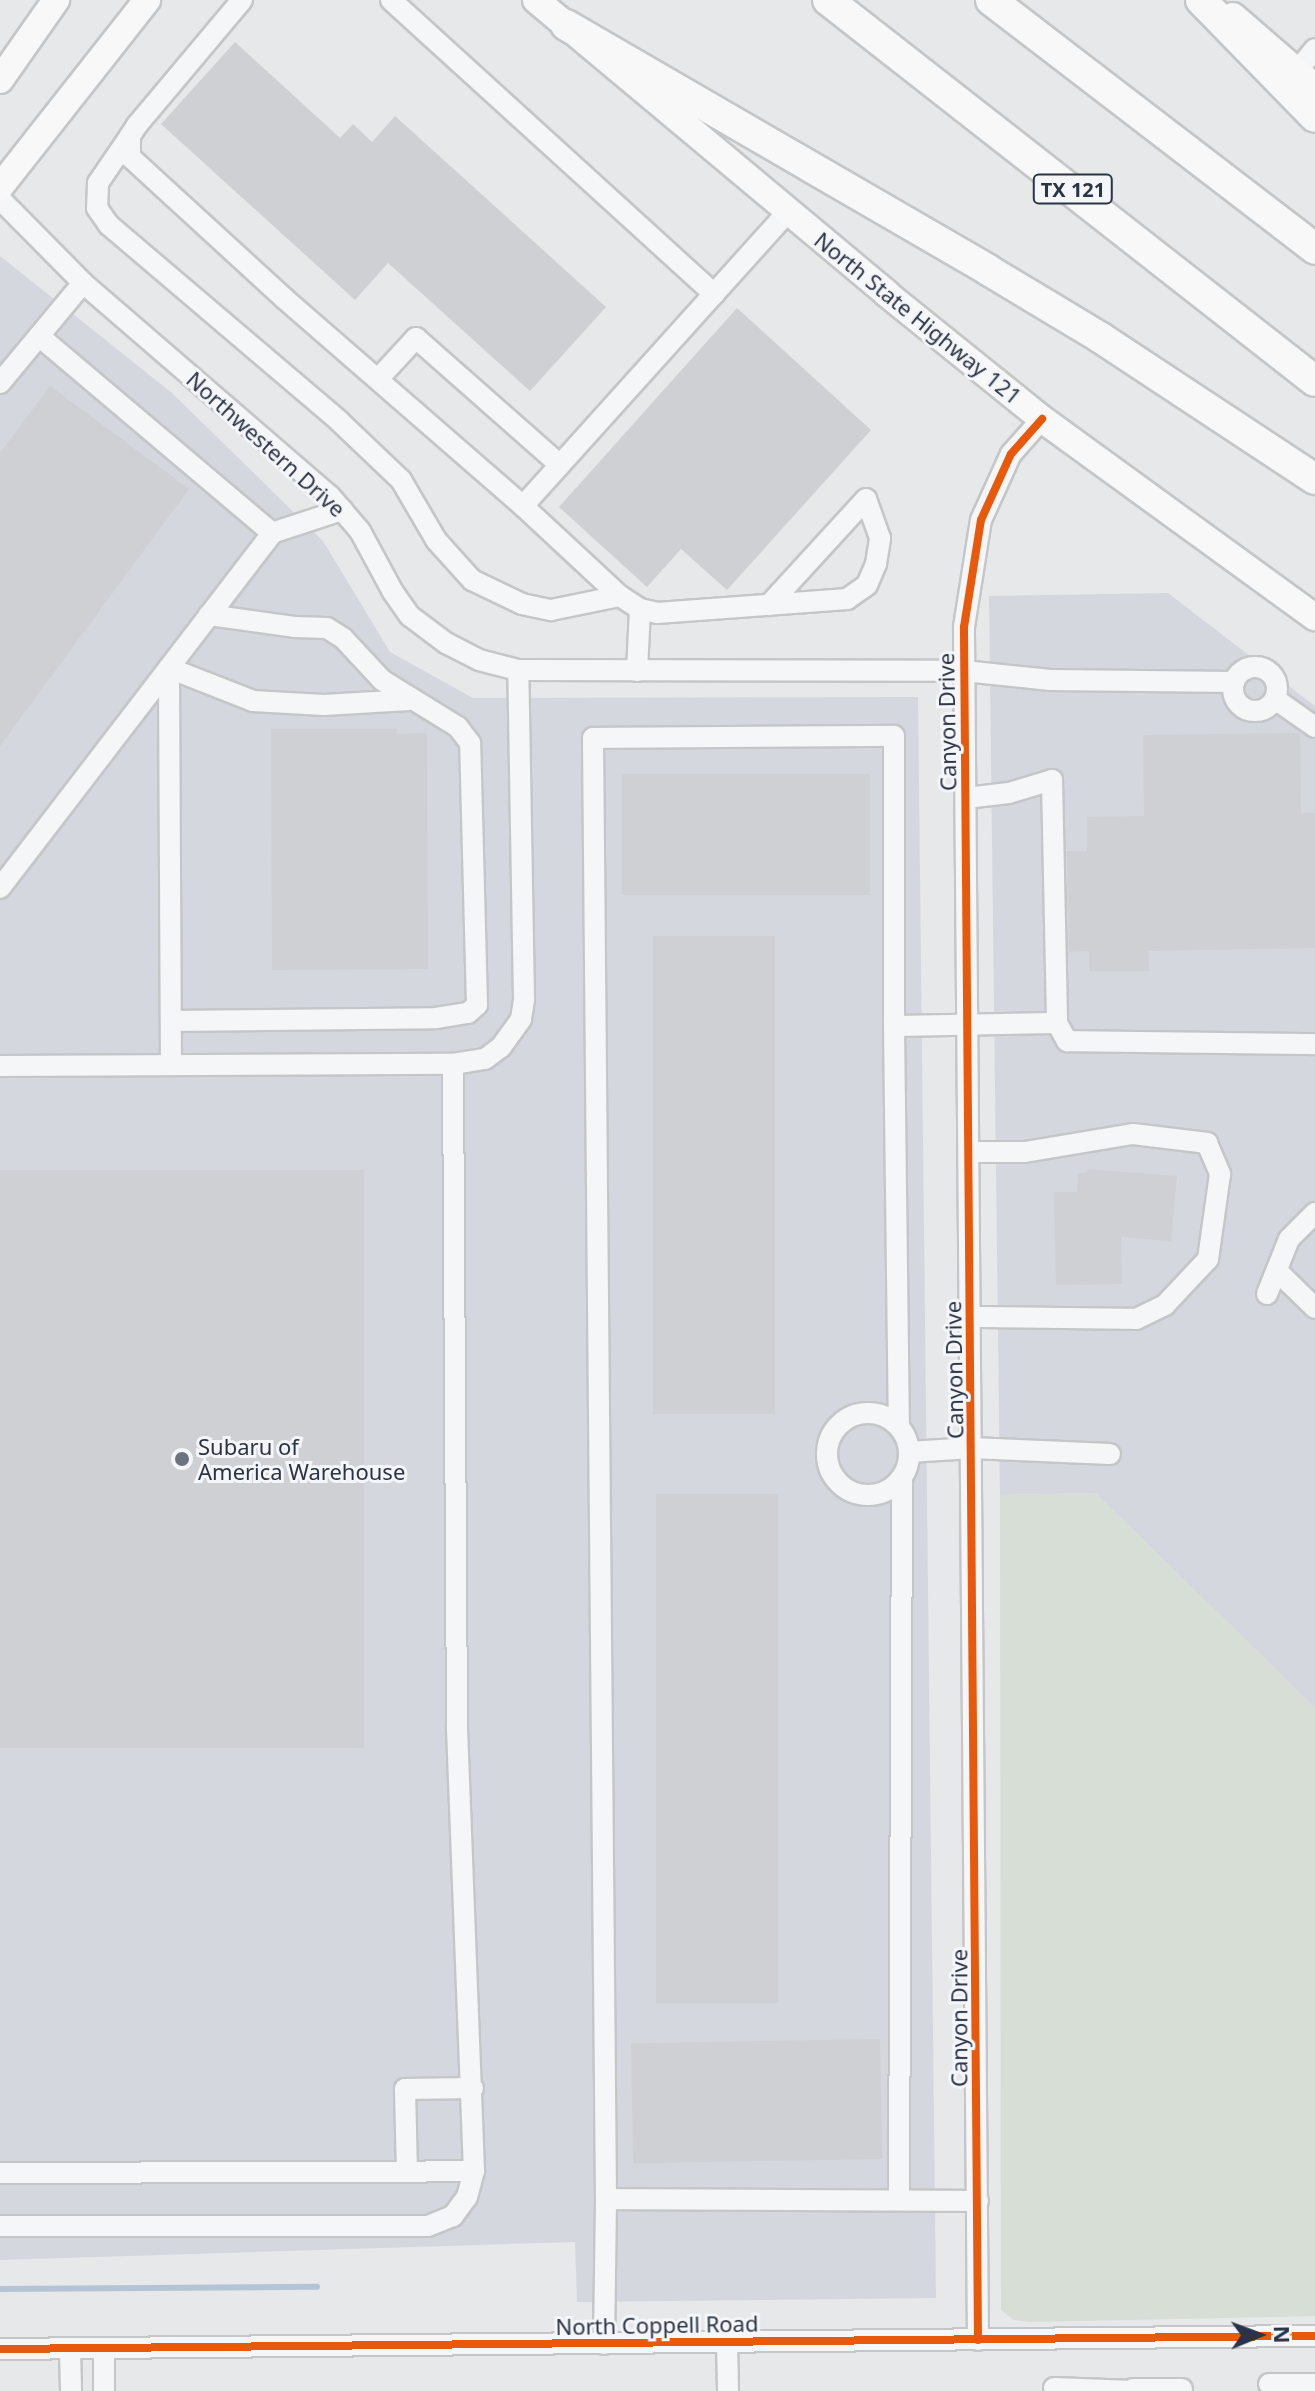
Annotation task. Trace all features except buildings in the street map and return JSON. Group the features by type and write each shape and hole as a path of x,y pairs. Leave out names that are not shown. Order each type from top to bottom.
{"highway":[{"name":"TX 121","path":"828,0 1315,381"},
{"path":"991,0 1315,249"},
{"path":"1201,0 1315,117"},
{"path":"566,25 1101,338 1315,479"}],"main road":[{"path":"0,80 55,0"},
{"path":"0,187 147,0"},
{"name":"North State Highway 121","path":"536,0 788,212 1042,419 1315,617"},
{"path":"1215,0 1306,79"}],"street":[{"path":"242,0 130,136 98,183 97,208 109,225 339,421 401,480 436,540 472,580 522,604 551,610 620,596"},
{"path":"391,0 714,294"},
{"path":"1306,79 1315,49"},
{"path":"130,136 130,157 620,596 640,609 657,613 769,605 847,599 867,585 876,564 880,538 866,499 769,605"},
{"name":"Northwestern Drive","path":"0,199 83,283 342,510 360,531 393,592 410,616 446,643 479,660 518,670 964,671 1051,680 1234,682"},
{"path":"523,506 788,212"},
{"path":"0,383 83,283"},
{"path":"39,336 272,533"},
{"path":"378,379 416,338 560,465"},
{"name":"Canyon Drive","path":"978,2340 964,627 981,520 1011,454 1042,419"},
{"path":"0,888 272,533 342,510"},
{"path":"637,671 640,609"},
{"path":"171,1021 436,1018 468,1013 477,1005 470,743 458,727 409,700 382,680 343,638 327,628 295,627 209,615"},
{"path":"169,668 253,701 324,705 409,700"},
{"path":"169,668 171,1065"},
{"path":"1261,668 1277,684 1275,699 1263,710 1247,710 1235,699 1234,682 1246,669 1261,668"},
{"path":"0,1066 453,1064 485,1059 501,1047 521,1019 524,999 518,670"},
{"path":"1275,699 1315,727"},
{"path":"604,2344 606,2199 593,738 894,736 899,1427 909,1452 902,1478 899,2199"},
{"path":"966,798 1009,793 1052,780 1057,1023 1067,1041 1315,1044"},
{"path":"894,1026 1057,1023"},
{"path":"0,2226 428,2226 453,2216 467,2197 474,2171 473,2088 457,1726 453,1064"},
{"path":"970,1152 1025,1152 1133,1134 1207,1143 1220,1174 1208,1259 1165,1305 1136,1319 971,1317"},
{"path":"1267,1294 1289,1239 1315,1213"},
{"path":"1277,1271 1315,1308"},
{"path":"899,1427 876,1413 850,1417 838,1425 827,1450 833,1475 854,1492 880,1493 902,1478"},
{"path":"909,1452 972,1448 1110,1454"},
{"path":"407,2172 405,2089 473,2088"},
{"path":"0,2173 474,2171"},
{"path":"606,2199 978,2201"},
{"name":"North Coppell Road","path":"0,2349 1315,2336"},
{"path":"727,2342 728,2391"},
{"path":"104,2348 104,2391"},
{"path":"70,2349 71,2391"},
{"path":"1269,2384 1315,2384"},
{"path":"1054,2388 1182,2389"}],"shaded area":[{"path":"0,256 172,393 323,541 390,652 473,698 918,697 936,2298 577,2302 575,2242 0,2260"},
{"path":"1168,593 1315,706 1315,1708 1095,1493 1000,1495 989,596"},
{"path":"1095,1493 1315,1708 1315,2316 1030,2322 1014,2320 1001,2310 1000,1495"}],"waterway":[{"path":"0,2289 317,2287"}],"cycle path":[{"path":"978,2340 964,627 981,520 1011,454 1042,419"},
{"path":"0,2349 1315,2336"}],"place":[{"name":"Subaru of America Warehouse","path":"182,1459"}]}
